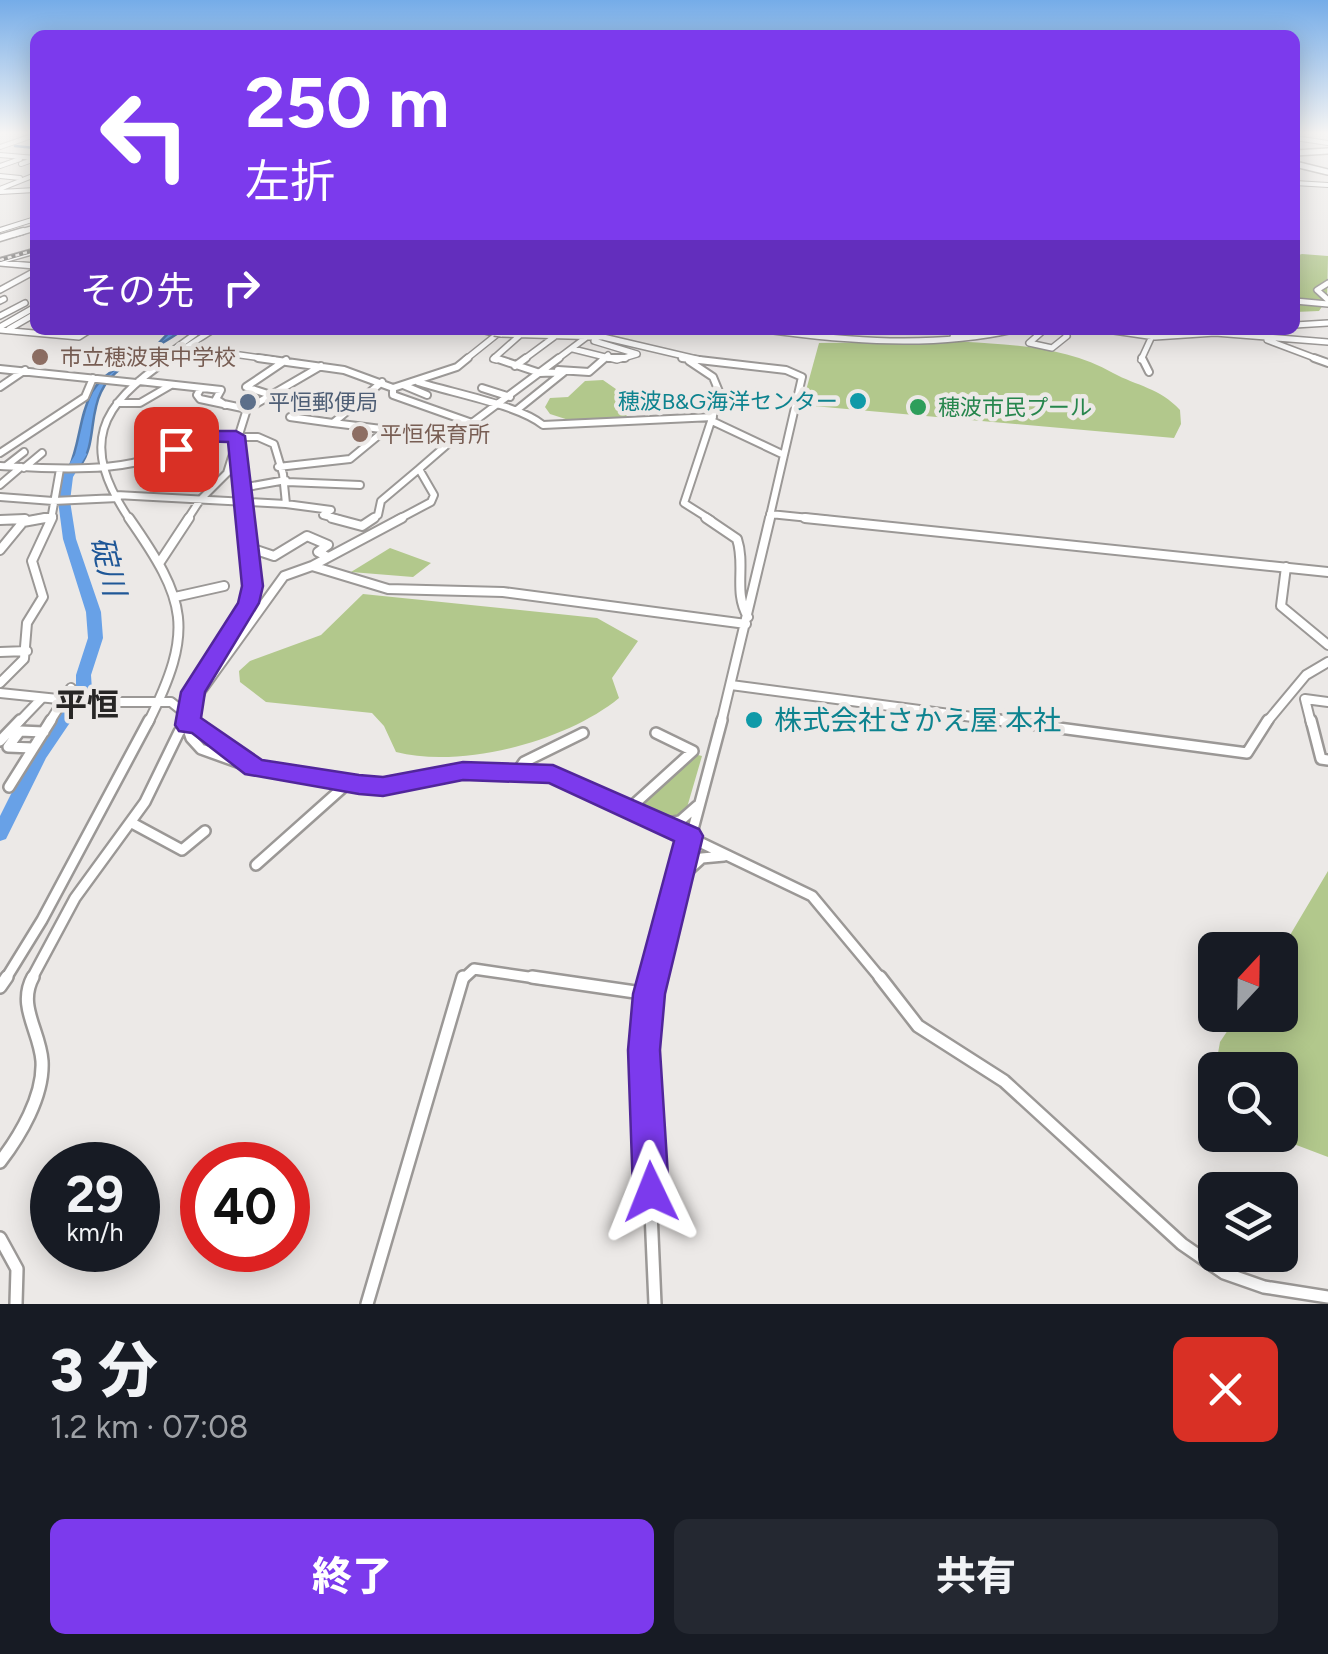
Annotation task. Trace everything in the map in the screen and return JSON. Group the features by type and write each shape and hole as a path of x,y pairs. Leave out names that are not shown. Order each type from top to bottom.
{"main road":[{"path":"0,238 30,229"}],"street":[{"path":"0,230 30,221"},
{"path":"0,264 21,255 30,259"},
{"path":"0,264 30,263"},
{"path":"0,290 30,265"},
{"path":"1328,283 1316,290 1328,302"},
{"path":"1300,301 1328,302"},
{"path":"0,316 25,303"},
{"path":"2,330 30,313"},
{"path":"1300,326 1328,324"},
{"path":"2,330 30,333"},
{"path":"57,335 82,335"},
{"path":"0,987 55,896 158,701 177,650 180,623 175,596 160,562 117,497 100,462 100,437 117,403 135,382 198,335"},
{"path":"135,382 188,348 199,335"},
{"path":"188,348 322,366 392,388 464,362 496,335"},
{"path":"514,335 590,335 624,340 684,358 799,374 802,381 747,620 649,994 644,1050 656,1304"},
{"path":"572,348 617,360 637,354 590,335"},
{"path":"362,526 378,515 381,501 454,438 590,335"},
{"path":"803,335 825,338 882,335"},
{"path":"910,335 948,339 994,335"},
{"path":"948,339 961,335"},
{"path":"1038,335 1029,343 1052,348 1066,335"},
{"path":"1144,335 1164,335"},
{"path":"1233,335 1328,342"},
{"path":"519,336 492,359 542,372 589,372 619,346"},
{"path":"514,366 554,336"},
{"path":"1149,372 1141,360 1152,336"},
{"path":"1265,338 1328,363"},
{"path":"684,358 719,385 720,394 684,503 734,534 739,545 738,604 747,620"},
{"path":"272,395 246,387 286,360"},
{"path":"201,388 197,395 206,402 247,409 322,366"},
{"path":"0,368 222,390 216,396 218,401 247,409"},
{"path":"0,386 25,370"},
{"path":"518,409 564,372 542,372"},
{"path":"0,453 85,397 96,378"},
{"path":"334,423 382,382"},
{"path":"417,382 518,409 532,415 538,424 713,419 784,456"},
{"path":"117,403 140,403 171,385"},
{"path":"403,385 426,395"},
{"path":"392,388 393,395 472,424"},
{"path":"482,388 510,397"},
{"path":"160,562 200,500 227,473 247,409"},
{"path":"290,417 454,438"},
{"path":"278,467 297,468 329,454 350,459 384,431"},
{"path":"3,466 63,469 157,458 193,436 270,440 278,451 278,467 286,481 286,504"},
{"path":"187,725 193,692 252,594 236,438"},
{"path":"3,466 24,452"},
{"path":"0,485 42,454"},
{"path":"0,682 27,651 28,623 43,596 32,560 53,516 53,501 63,469"},
{"path":"0,1162 25,1124 41,1071 27,988 75,898 132,823 179,732 187,725 201,691 277,585 291,572 312,566 434,500 418,470"},
{"path":"241,488 286,481 360,484"},
{"path":"0,497 286,504 331,510 324,515 362,526 369,536"},
{"path":"770,514 1328,572"},
{"path":"0,520 53,516"},
{"path":"0,550 14,530 30,519"},
{"path":"0,531 14,530"},
{"path":"247,548 274,556 307,536 328,545 318,552 328,557"},
{"path":"312,566 388,589 502,592 747,620"},
{"path":"1286,567 1282,606 1328,645"},
{"path":"175,596 224,586"},
{"path":"0,652 27,651"},
{"path":"731,684 1247,753 1288,694 1316,665 1328,662"},
{"path":"9,787 68,701 72,688"},
{"path":"0,693 68,701 158,701 178,705 191,738 201,749 254,768 383,786 463,771 553,774 630,808 795,885 825,907 918,1026 1004,1080 1182,1244 1224,1273 1264,1287 1328,1297"},
{"path":"3,748 40,698"},
{"path":"1328,702 1305,699 1321,759 1328,760"},
{"path":"187,725 197,725 254,768"},
{"path":"3,748 20,731 45,732"},
{"path":"517,772 524,762 584,733"},
{"path":"630,808 693,751 656,733"},
{"path":"3,748 34,748"},
{"path":"256,864 348,783"},
{"path":"658,821 680,820 698,805"},
{"path":"132,823 182,850 204,832"},
{"path":"678,881 690,867 708,856 743,861"},
{"path":"367,1304 464,977 474,969 649,994"},
{"path":"0,1238 19,1268 21,1288 16,1304"}],"green space":[{"path":"1300,255 1328,256 1327,299 1319,311 1300,312"},
{"path":"911,339 1067,354 1164,397 1180,410 1181,424 1174,438 802,405 819,343"},
{"path":"603,380 623,394 627,419 575,422 550,414 545,407 550,398 568,397 585,381"},
{"path":"390,548 431,563 413,577 351,572"},
{"path":"363,594 597,618 638,641 612,678 619,698 572,727 513,748 482,754 451,757 396,752 384,726 372,713 266,702 240,682 239,671 250,661 321,635"},
{"path":"694,754 702,756 686,811 670,819 638,806"},
{"path":"1328,871 1328,1157 1298,1146 1298,1052 1218,1052 1227,1032 1298,1032 1298,932 1292,932"}],"water":[{"path":"148,351 107,382 97,401 85,458 80,466 69,468 92,392 110,373"}],"waterway":[{"name":"碇川","path":"0,834 38,756 84,690 83,675 96,638 94,612 65,520 66,481 81,454"}],"railway":[{"path":"0,260 30,251"}],"place":[{"name":"市立穂波東中学校","path":"40,357"},
{"name":"穂波B&G海洋センター","path":"858,401"},
{"name":"平恒郵便局","path":"248,402"},
{"name":"穂波市民プール","path":"918,407"},
{"name":"平恒保育所","path":"360,434"},
{"name":"株式会社さかえ屋 本社","path":"754,720"}],"district":[{"name":"平恒","path":"87,705"}],"route":[{"path":"176,449 182,440 193,436 236,436 252,586 249,603 193,692 187,725 197,725 254,768 359,784 400,784 463,771 553,774 689,836 649,994 644,1050 651,1192"}]}
